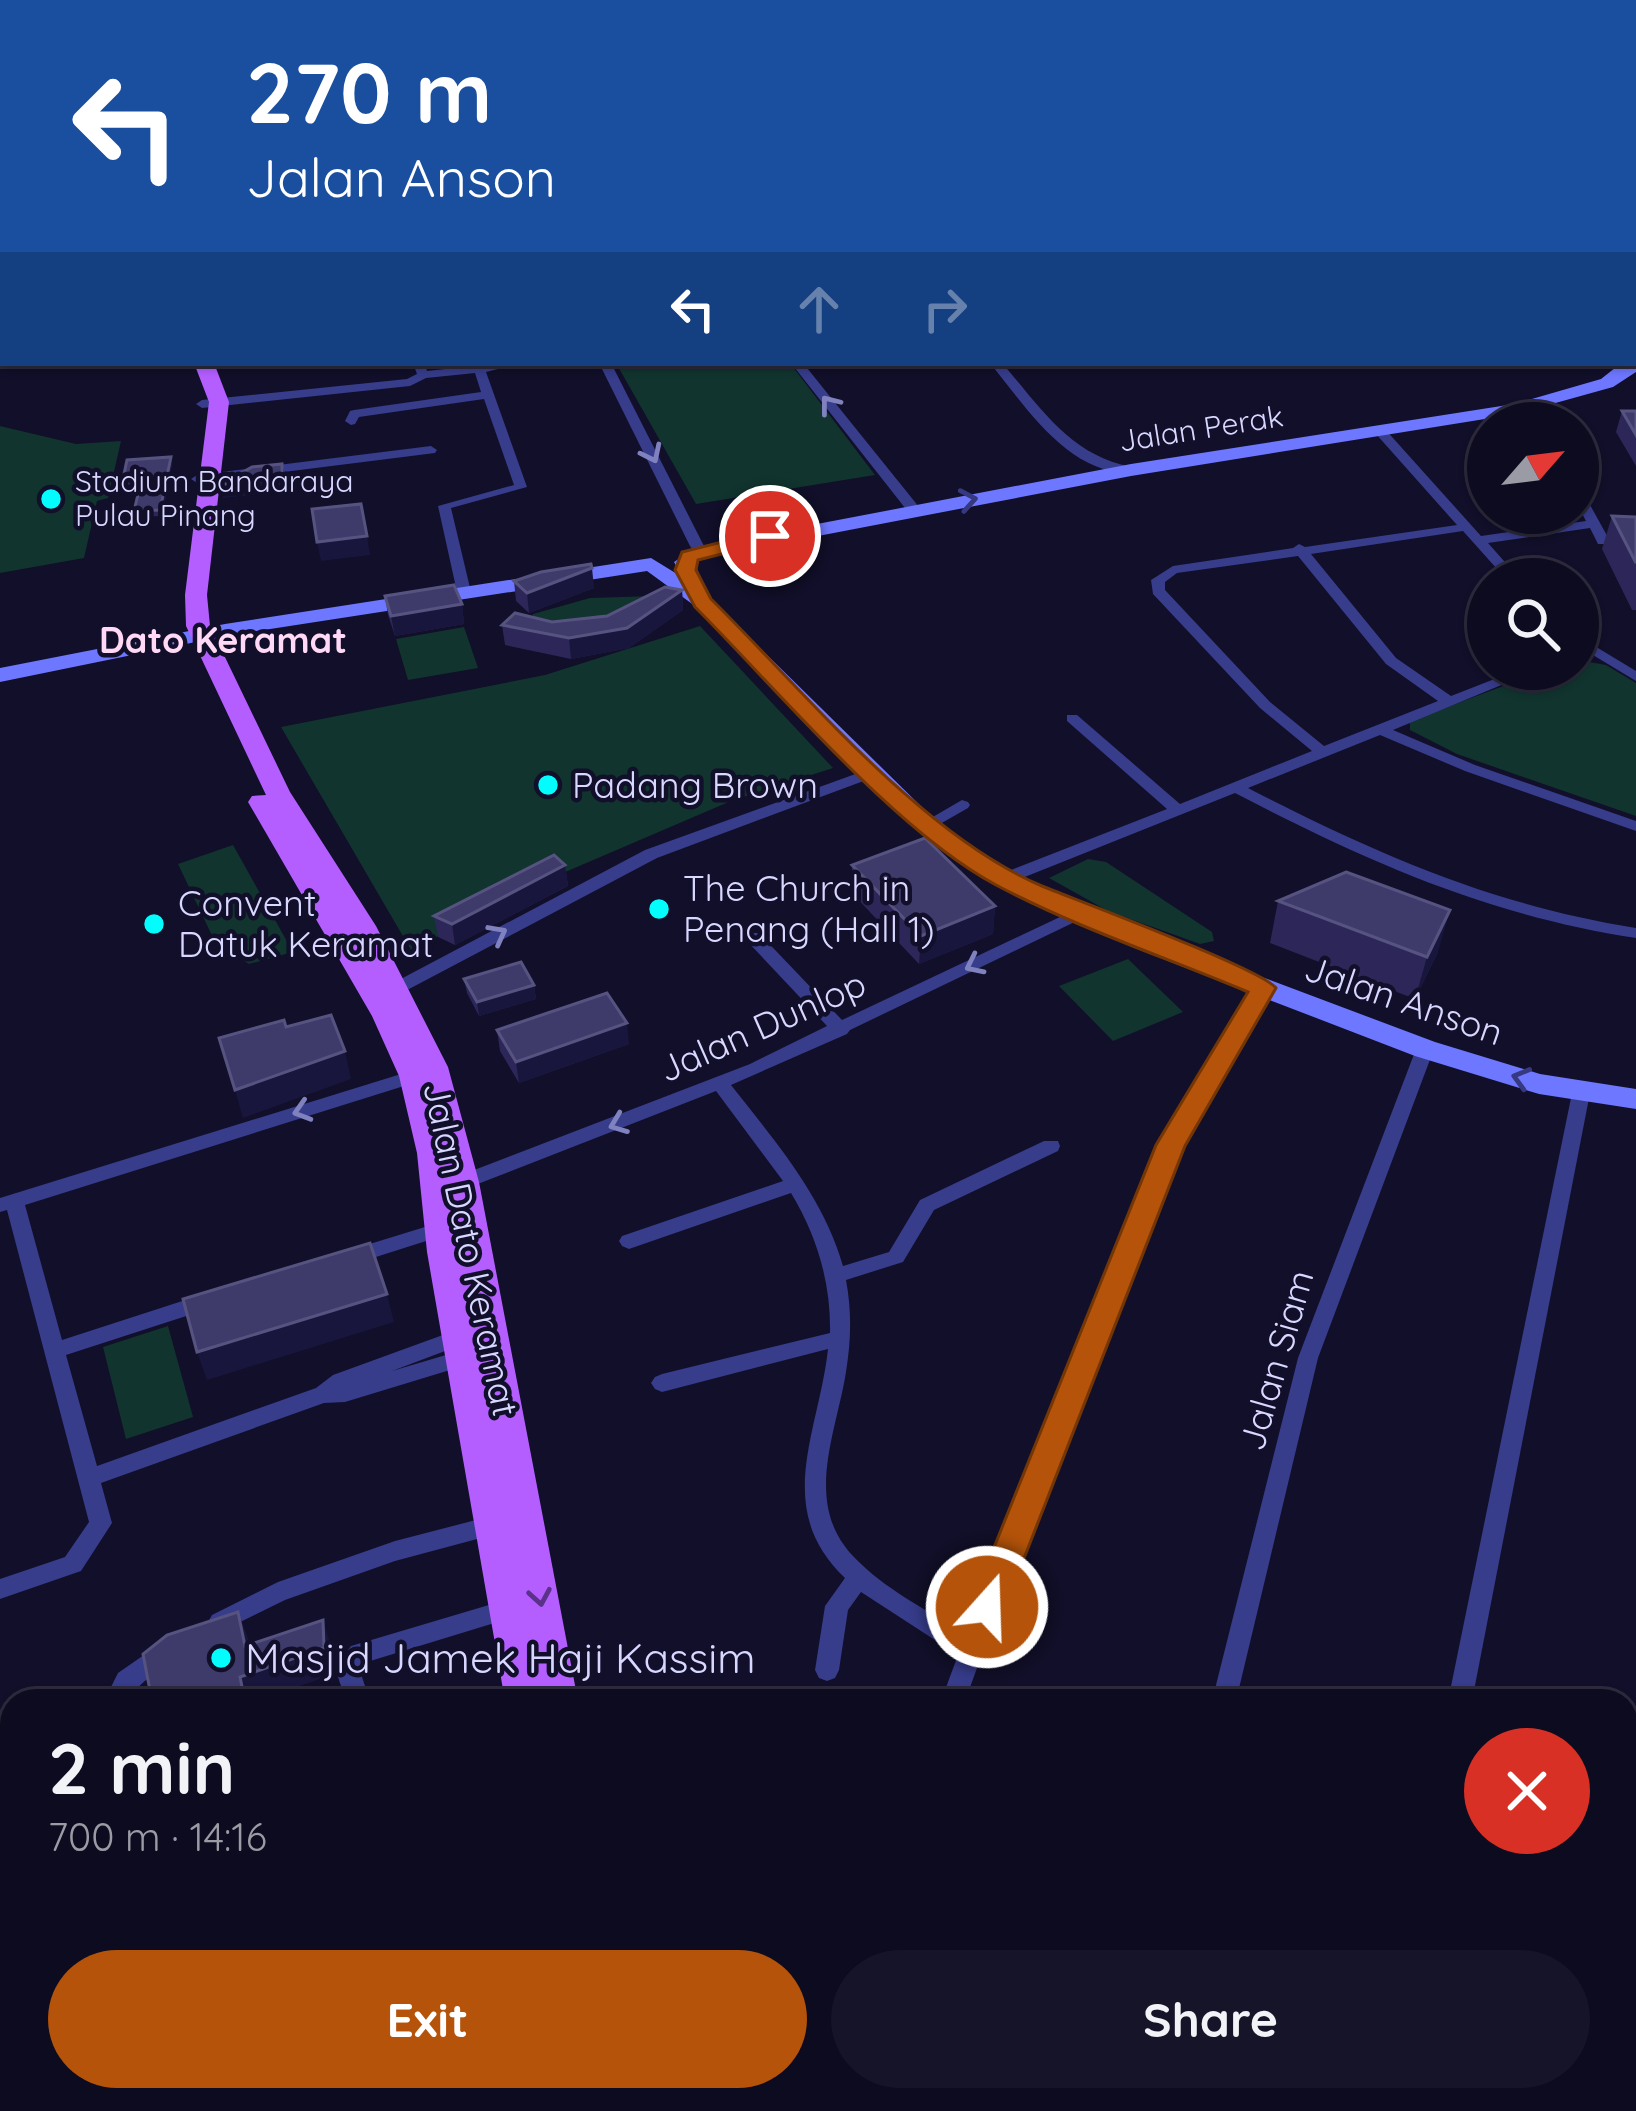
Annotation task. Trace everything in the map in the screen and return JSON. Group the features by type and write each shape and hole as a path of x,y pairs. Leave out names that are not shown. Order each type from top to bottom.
{"main road":[{"path":"189,366 211,403"},
{"path":"190,632 179,596 205,478 211,403 205,366"},
{"name":"Jalan Perak","path":"467,589 1131,470 1516,409 1607,382 1627,366"},
{"name":"Jalan Perak","path":"702,602 686,570 689,556 770,536"},
{"name":"Jalan Perak","path":"7,673 190,632 644,563 660,568 702,602"},
{"name":"Jalan Anson","path":"702,602 927,824 1004,879 1263,988 1425,1049 1581,1093 1636,1099"},
{"name":"Jalan Dato Keramat","path":"190,632 275,829 428,1051 463,1182 474,1348 494,1526 523,1689"},
{"name":"Jalan Dato Keramat","path":"386,994 414,1076 433,1154 441,1229 520,1492 556,1689"}],"street":[{"path":"211,403 410,382 421,369 504,366"},
{"path":"607,366 697,546"},
{"path":"799,366 914,510"},
{"path":"999,366 1084,457 1103,467 1131,470"},
{"path":"467,589 444,506 521,487 478,368"},
{"path":"351,421 354,414 489,395"},
{"path":"1380,430 1467,527"},
{"path":"205,478 431,450"},
{"path":"1079,480 1084,457"},
{"path":"1322,752 1265,705 1155,585 1173,570 1299,548 1473,534 1494,558"},
{"path":"1599,534 1604,541"},
{"path":"1299,548 1391,661 1449,702"},
{"path":"1599,656 1636,677"},
{"path":"1004,879 1480,690"},
{"path":"1072,718 1178,810"},
{"path":"1380,730 1470,768 1636,826"},
{"path":"386,994 651,854 872,773"},
{"path":"1235,787 1322,833 1484,903 1636,933"},
{"path":"927,824 962,805"},
{"name":"Jalan Dunlop","path":"463,1182 719,1083 841,1030 1079,913"},
{"path":"752,937 841,1030"},
{"path":"957,1689 1048,1443 1171,1145 1263,988"},
{"name":"Jalan Siam","path":"1227,1689 1314,1338 1425,1049"},
{"path":"0,1588 73,1564 90,1546 101,1523 92,1477 7,1203 414,1076"},
{"path":"719,1083 796,1184 821,1231 836,1276 841,1338 814,1492 820,1524 860,1576 971,1651"},
{"path":"1462,1689 1581,1093"},
{"path":"836,1276 896,1257 927,1205 1042,1150"},
{"path":"628,1241 796,1184"},
{"path":"332,1263 441,1229"},
{"path":"54,1351 231,1294"},
{"path":"662,1383 841,1338"},
{"path":"92,1477 323,1394 345,1393 474,1348"},
{"path":"121,1689 172,1647 278,1592 395,1551 494,1526 513,1516 520,1492"},
{"path":"827,1670 837,1606 860,1576"},
{"path":"354,1689 347,1668 358,1654 509,1609"}],"green space":[{"path":"618,366 792,366 875,475 696,504"},
{"name":"Stadium Bandaraya Pulau Pinang","path":"0,426 76,444 121,441 108,498 97,501 84,558 0,573"},
{"path":"653,596 653,608 527,631 533,614 590,598"},
{"name":"Padang Brown","path":"700,626 833,768 731,801 556,876 411,950 281,727 545,675"},
{"path":"464,627 478,668 408,680 396,639"},
{"path":"1599,664 1606,665 1636,683 1636,816 1457,754 1410,730 1410,721 1493,690 1599,690"},
{"path":"233,845 293,952 249,964 216,944 178,864"},
{"path":"1088,859 1106,862 1212,932 1214,941 1200,944 1108,911 1049,878"},
{"path":"1128,959 1183,1012 1113,1041 1059,986"},
{"path":"168,1326 193,1417 126,1439 103,1347"}],"building":[{"path":"1622,411 1636,411 1636,435"},
{"path":"171,457 160,510 134,511 142,478 123,479 127,460"},
{"path":"282,464 282,479 220,485 252,467"},
{"path":"361,504 367,536 317,542 312,509"},
{"path":"1612,516 1636,517 1636,563"},
{"path":"591,564 592,568 527,593 514,581 541,572"},
{"path":"454,585 462,604 391,616 385,596"},
{"path":"665,587 682,590 627,628 569,638 502,625 515,613 552,622 607,616"},
{"path":"925,838 995,906 921,936 852,865"},
{"path":"554,855 565,865 452,924 434,916"},
{"path":"1346,872 1450,910 1427,957 1278,901"},
{"path":"521,962 534,985 477,1002 464,979"},
{"path":"607,993 627,1023 516,1062 497,1030"},
{"path":"331,1015 345,1051 235,1090 219,1038 284,1020 286,1027"},
{"path":"370,1243 387,1294 197,1352 183,1299"},
{"path":"238,1612 245,1646 323,1620 324,1648 240,1677 242,1689 150,1689 143,1654 167,1635"}],"place":[{"name":"Stadium Bandaraya Pulau Pinang","path":"51,499"},
{"name":"Padang Brown","path":"548,785"},
{"name":"The Church in Penang (Hall 1)","path":"659,909"},
{"name":"Convent Datuk Keramat","path":"154,924"},
{"name":"Masjid Jamek Haji Kassim","path":"221,1658"}],"district":[{"name":"Dato Keramat","path":"223,640"}],"route":[{"path":"770,536 689,556 684,562 686,570 700,589 702,602 903,802 970,859 1004,879 1141,941 1263,988 1171,1145 1048,1443 987,1607"}]}
